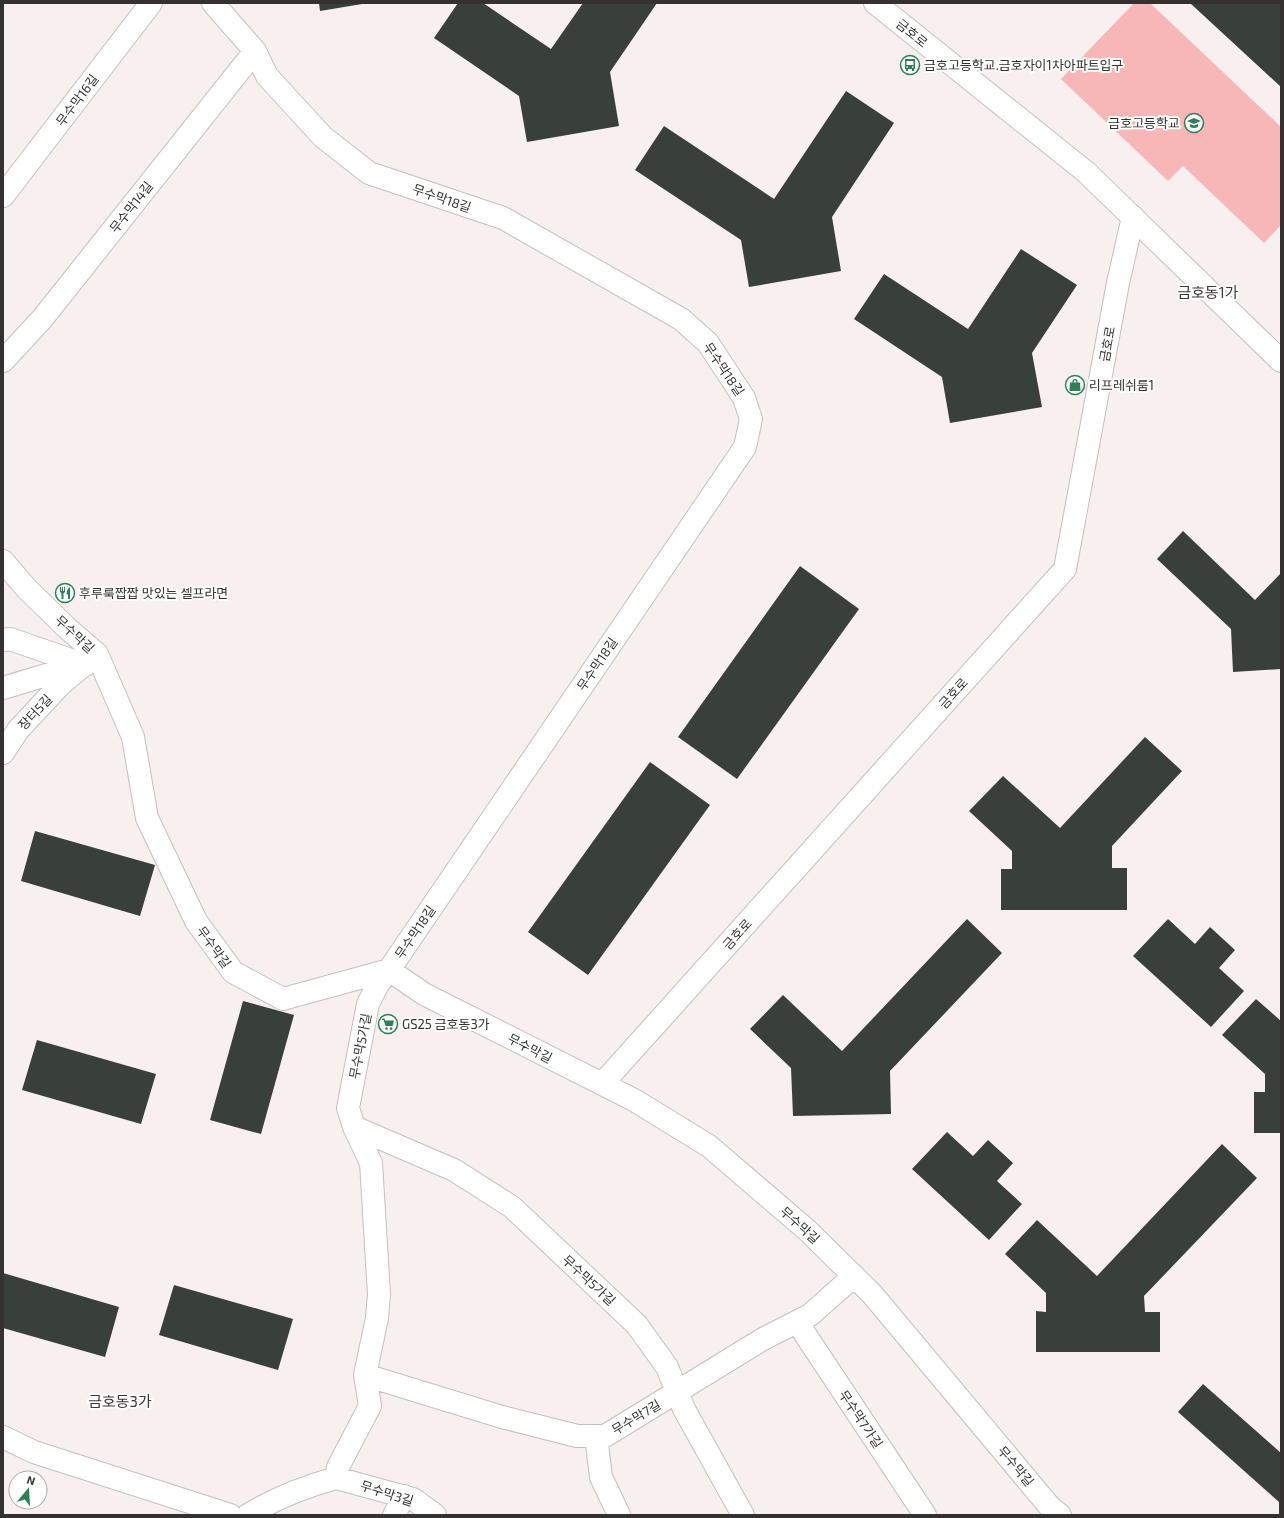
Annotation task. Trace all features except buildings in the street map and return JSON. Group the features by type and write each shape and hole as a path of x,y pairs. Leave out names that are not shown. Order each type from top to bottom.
{"street":[{"name":"무수막16길","path":"3,196 150,3"},
{"name":"무수막18길","path":"213,3 255,51 266,76 323,137 369,173 503,218 681,319 708,342 744,398 751,419 745,447 389,970"},
{"name":"금호로","path":"875,3 1086,172 1281,361"},
{"name":"무수막14길","path":"3,361 42,319 255,51"},
{"name":"금호로","path":"602,1084 1065,569 1118,283 1132,217"},
{"name":"무수막길","path":"3,561 27,589 67,628 84,665 133,737 147,818 196,921 233,972 283,999 389,970 424,994 634,1100 709,1146 808,1230 872,1294 1050,1507 1060,1515"},
{"path":"3,640 10,639 84,665"},
{"name":"장터5길","path":"3,688 84,665"},
{"name":"장터5길","path":"3,753 18,730 61,684 84,665"},
{"name":"무수막5가길","path":"336,1478 338,1467 370,1406 365,1375 379,1294 371,1163 354,1127 348,1108 368,1004 378,984 389,970"},
{"name":"무수막5가길","path":"354,1127 454,1170 512,1207 637,1325 667,1367 684,1409 744,1515"},
{"name":"무수막7길","path":"365,1375 502,1417 577,1436 605,1436 763,1339 810,1315 854,1276"},
{"name":"무수막7가길","path":"797,1322 925,1515"},
{"path":"596,1436 602,1477 619,1515"},
{"path":"3,1437 34,1452 230,1515"},
{"path":"248,1515 266,1504 305,1486 336,1478"},
{"name":"무수막3길","path":"336,1478 399,1506 413,1499 435,1515"}],"shaded area":[{"name":"금호고등학교","path":"1134,3 1150,3 1281,127 1281,225 1264,243 1183,166 1168,181 1061,79"}],"place":[{"name":"금호고등학교.금호자이1차아파트입구","path":"910,65"},
{"name":"금호고등학교","path":"1194,123"},
{"name":"리프레쉬룸1","path":"1075,385"},
{"name":"후루룩짭짭 맛있는 셀프라면","path":"65,593"},
{"name":"GS25 금호동3가","path":"388,1024"}],"district":[{"name":"금호동1가","path":"1208,293"},
{"name":"금호동3가","path":"120,1402"}]}
